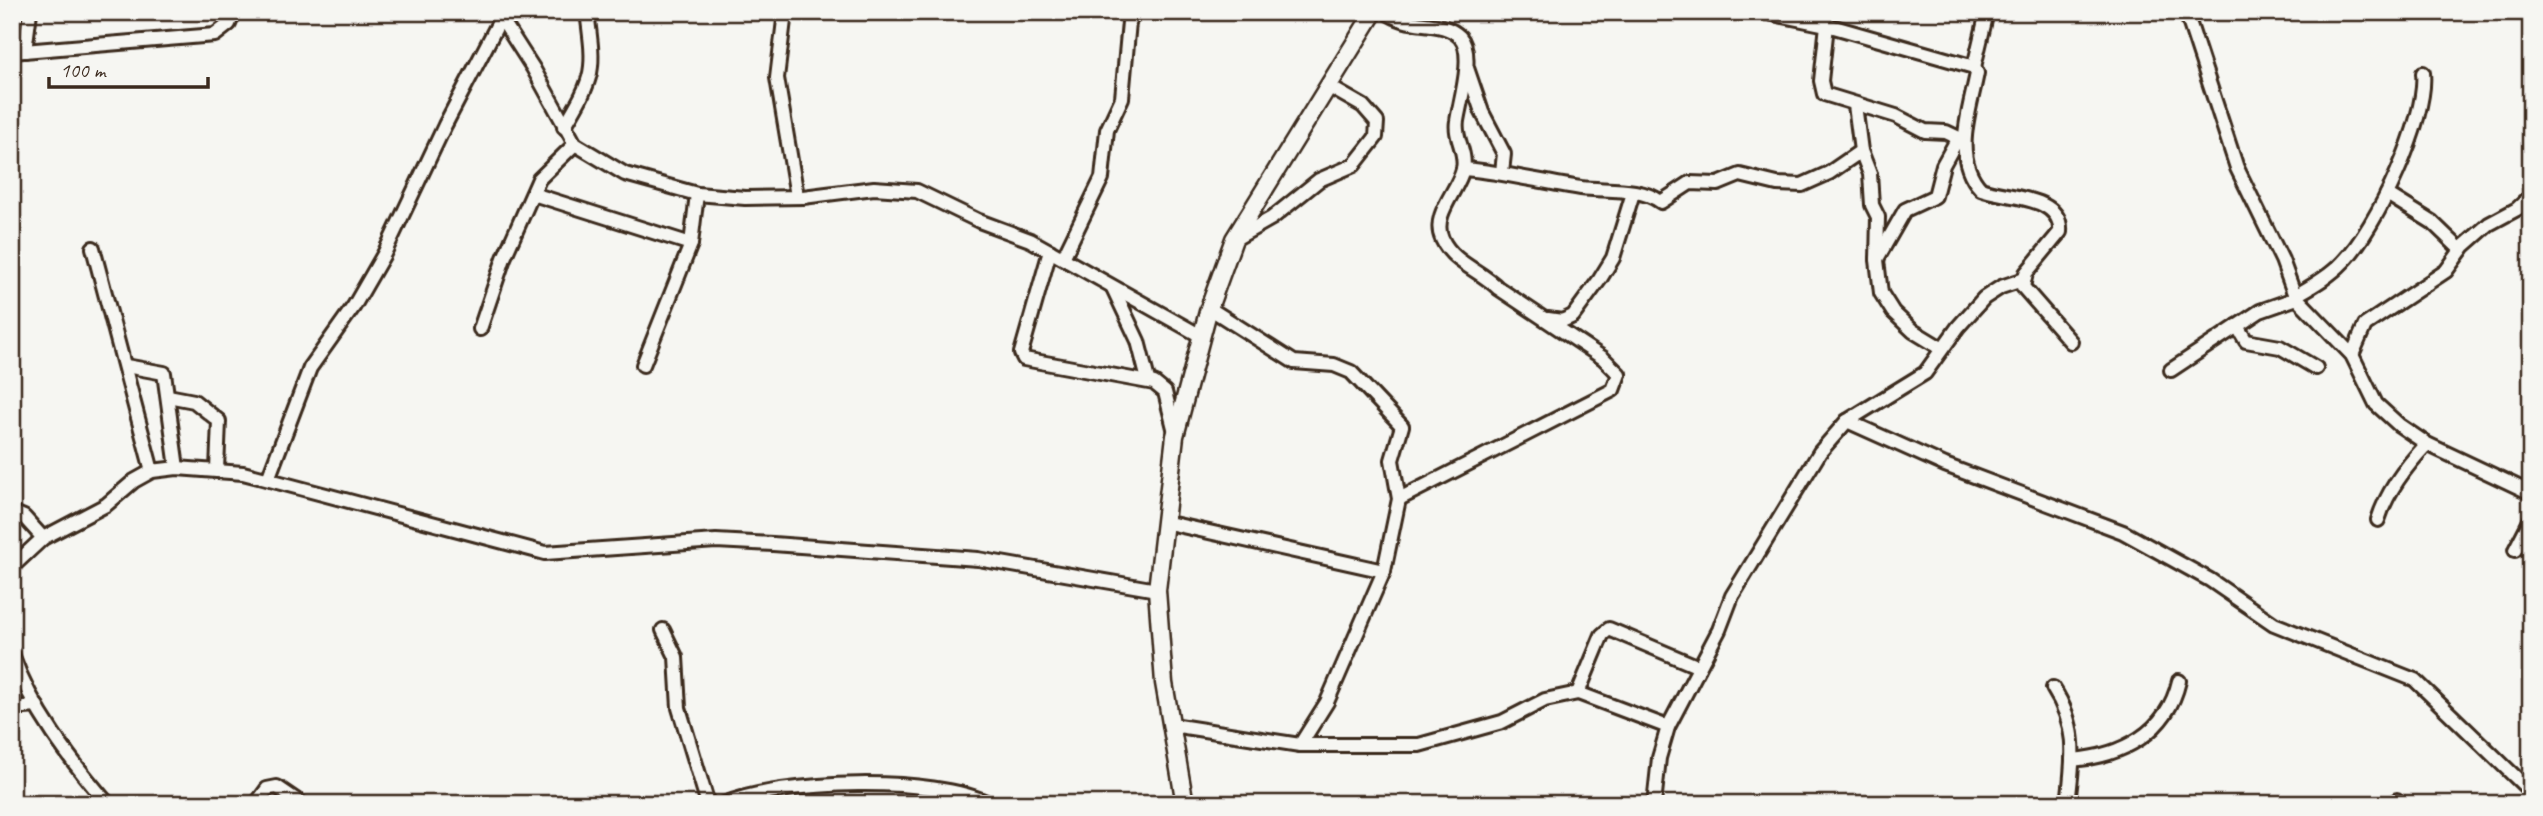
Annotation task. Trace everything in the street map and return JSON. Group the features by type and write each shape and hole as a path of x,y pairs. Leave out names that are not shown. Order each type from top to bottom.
{"street":[{"path":"30,12 19,52 215,36 229,24 234,12"},
{"path":"564,127 592,74 594,61 587,12"},
{"path":"785,12 776,78 797,196"},
{"path":"1063,258 1102,178 1105,139 1122,98 1129,22 1135,12"},
{"path":"1185,804 1164,683 1157,590 1175,436 1209,308 1234,239 1374,12"},
{"path":"1385,12 1407,24 1442,27 1456,33 1463,41 1466,65 1482,112 1504,154 1502,172"},
{"path":"1763,12 1827,25 1975,66"},
{"path":"1877,260 1905,210 1935,196 1942,165 1960,139 1977,73 1975,66 1987,12"},
{"path":"2186,12 2237,168 2282,260 2296,297 2351,355 2376,404 2427,444 2531,493"},
{"path":"499,15 533,68 575,144 625,174 697,194 744,198 904,188 1050,251 1201,336"},
{"path":"268,479 310,369 354,306 384,254 499,15"},
{"path":"1654,804 1659,758 1668,727 1719,630 1732,596 1820,452 1847,421 1879,399 1926,373 1941,348 1984,298 2001,287 2022,280 2060,232 2059,222 2039,203 1981,189 1975,183 1960,139 1946,132 1925,131 1896,116 1828,98 1822,90 1827,25"},
{"path":"1399,499 1613,390 1619,374 1615,367 1498,288 1484,274 1459,262 1443,241 1440,221 1463,169 1456,126 1466,65"},
{"path":"2171,370 2270,306 2296,297 2346,260 2387,194 2423,99 2423,73"},
{"path":"1234,239 1272,218 1319,180 1354,165 1376,137 1377,122 1363,106 1328,86"},
{"path":"1856,105 1861,151 1870,174 1872,205 1878,212 1877,260 1881,293 1893,312 1913,331 1941,348"},
{"path":"480,329 504,258 539,179 575,144"},
{"path":"1463,169 1502,172 1580,188 1654,197 1661,202 1690,183 1718,184 1740,175 1777,184 1802,185 1829,173 1861,151"},
{"path":"533,194 691,244"},
{"path":"643,365 691,244 697,194"},
{"path":"1547,319 1562,321 1573,316 1600,279 1613,258 1633,194"},
{"path":"2387,194 2432,222 2461,250"},
{"path":"2351,355 2365,325 2446,271 2461,250 2489,225 2511,213 2531,196"},
{"path":"93,248 152,471"},
{"path":"1050,251 1021,353 1024,359 1148,380 1166,392 1175,436"},
{"path":"2022,280 2023,287 2031,298 2071,342"},
{"path":"1113,288 1138,341 1148,380"},
{"path":"1209,308 1294,362 1334,365 1351,372 1402,426 1392,460 1399,499 1384,572 1326,702 1300,745"},
{"path":"2237,326 2246,341 2280,347 2316,368"},
{"path":"126,366 162,370 177,468"},
{"path":"168,396 194,401 219,421 217,469"},
{"path":"1847,421 1945,465 2123,532 2210,580 2274,624 2415,680 2531,792"},
{"path":"2378,520 2402,472 2427,444"},
{"path":"12,567 43,538 106,505 134,481 152,471 177,468 217,469 268,479 545,553 716,541 773,544 978,559 1157,590"},
{"path":"12,512 24,517 43,538"},
{"path":"2515,550 2531,519"},
{"path":"1164,522 1384,572"},
{"path":"1578,693 1602,635 1609,629 1699,667"},
{"path":"663,630 676,657 679,708 708,804"},
{"path":"12,654 23,684 37,706 69,756 108,804"},
{"path":"2072,761 2102,756 2149,733 2168,712 2179,681"},
{"path":"2053,688 2067,710 2072,730 2068,804"},
{"path":"1172,725 1300,745 1419,745 1443,741 1503,722 1545,700 1578,693 1668,727"},
{"path":"12,708 37,706"},
{"path":"724,804 766,797 927,786 963,793 989,804"},
{"path":"256,804 267,789 276,787 302,804"}]}
